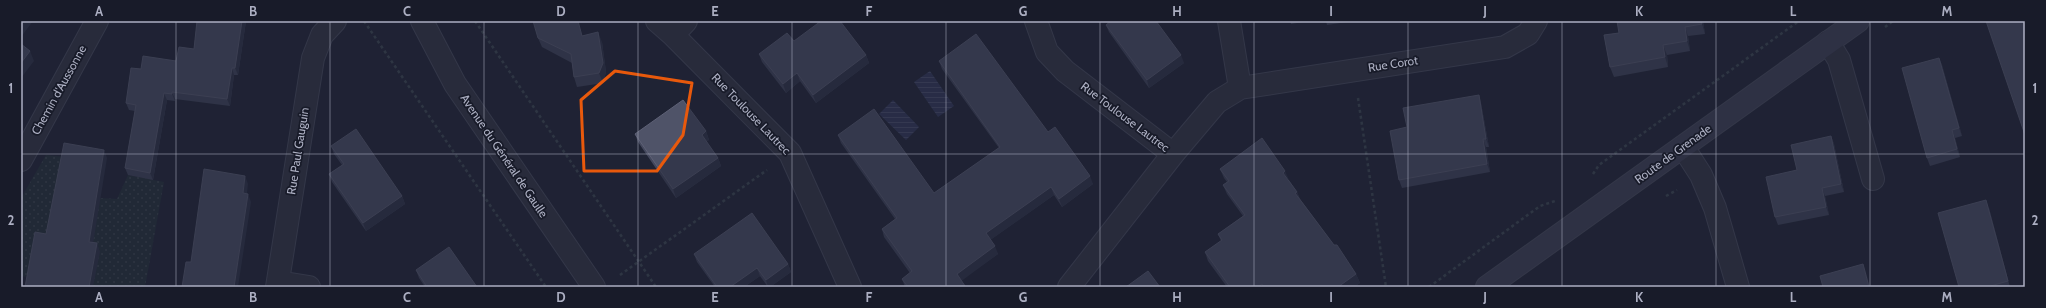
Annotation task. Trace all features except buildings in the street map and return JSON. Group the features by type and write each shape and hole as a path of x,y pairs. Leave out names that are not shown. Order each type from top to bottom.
{"main road":[{"name":"Route de Grenade","path":"1487,287 1858,21"}],"street":[{"name":"Chemin d'Aussonne","path":"21,160 97,21"},
{"name":"Rue Paul Gauguin","path":"277,284 312,58 322,35 335,21"},
{"name":"Avenue du Général de Gaulle","path":"422,21 455,84 594,287"},
{"name":"Rue Toulouse Lautrec","path":"657,21 680,28 790,153 850,287"},
{"name":"Rue Toulouse Lautrec","path":"1036,21 1047,52 1065,71 1173,154 1069,287"},
{"path":"1173,154 1217,102 1240,88 1228,21"},
{"name":"Rue Corot","path":"1240,88 1505,47 1528,34 1536,21"},
{"path":"1828,42 1839,60 1873,179"},
{"path":"1683,147 1701,175 1715,208 1738,287"},
{"path":"277,284 310,287"}],"path":[{"path":"474,21 656,287"},
{"path":"1591,176 1599,165 1799,21"},
{"path":"367,27 546,287"},
{"path":"1353,70 1386,287"},
{"path":"618,276 790,153"},
{"path":"1429,287 1540,206 1559,200"}],"highlighted area":[{"path":"615,71 692,83 683,135 657,171 584,171 581,100"}],"shaded area":[{"path":"46,155 66,157 100,198 117,199 128,175 164,182 145,287 93,287 21,276 21,198"}],"water":[{"path":"930,71 954,106 938,117 914,82"},
{"path":"893,100 919,127 906,140 879,114"}]}
